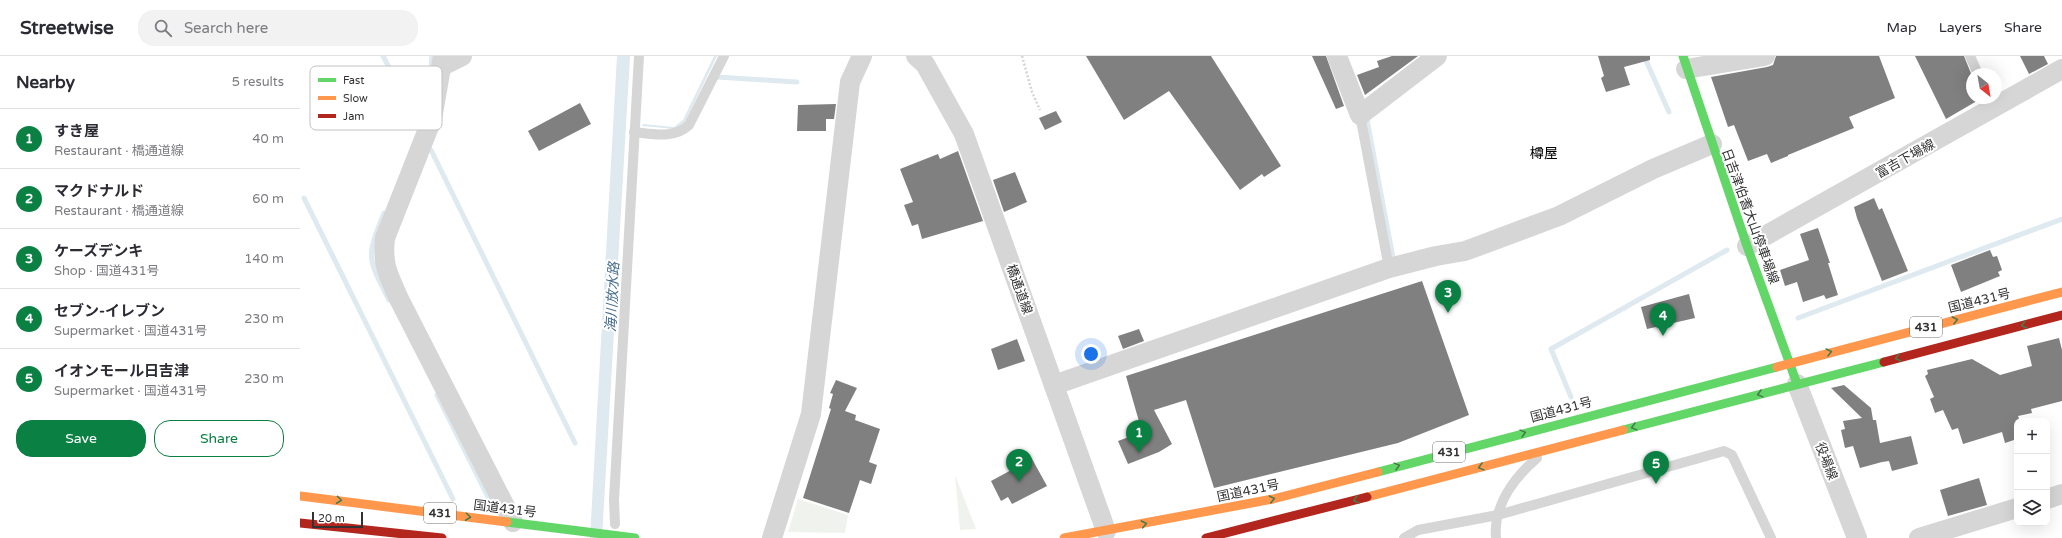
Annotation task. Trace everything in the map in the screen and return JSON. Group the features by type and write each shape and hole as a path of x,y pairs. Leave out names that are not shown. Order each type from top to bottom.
{"main road":[{"name":"日吉津伯耆大山停車場線","path":"1684,62 1747,246 1791,362 1797,384"},
{"name":"国道431号","path":"1064,538 1107,535 1273,499 2062,292"},
{"name":"431","path":"1206,538 2062,315"},
{"name":"国道431号","path":"300,496 635,538"},
{"name":"431","path":"300,523 442,538"}],"street":[{"path":"443,61 462,56"},
{"path":"772,538 811,414 850,82 862,56"},
{"path":"1337,56 1360,115 1438,56"},
{"path":"1684,62 1765,56"},
{"name":"橋通道線","path":"926,59 964,134 1107,535"},
{"name":"富吉下場線","path":"2002,98 2062,69"},
{"name":"富吉下場線","path":"1747,246 1989,104"},
{"path":"428,130 385,238 383,257 387,273 398,299 513,522"},
{"path":"1054,385 1389,268 1436,256 1465,251 1558,216 1653,169 1712,144"},
{"name":"役場線","path":"1797,384 1857,538"},
{"path":"2050,498 2062,494"},
{"path":"1919,538 2014,509"}],"lane":[{"path":"615,524 614,500 639,56"},
{"path":"634,132 672,135 681,133 690,125 724,56"},
{"path":"1970,56 1975,68"},
{"path":"1360,115 1389,268"},
{"path":"1496,538 1495,524 1505,495 1523,470 1544,451"},
{"path":"1404,538 1418,530 1498,515 1724,452 1732,455 1770,538"}],"path":[{"path":"1022,56 1032,92 1040,110"}],"shaded area":[{"path":"955,475 976,529 960,530"},
{"path":"798,499 848,515 845,533 788,532"}],"water":[{"name":"海川放水路","path":"617,56 630,56 602,538 590,538"},
{"path":"714,56 717,56 685,122 674,129 642,126 643,124 674,127 683,120"},
{"path":"1345,56 1369,117 1396,260 1392,262"}],"building":[{"path":"1086,56 1211,56 1281,166 1264,177 1262,174 1240,190 1169,91 1124,120"},
{"path":"1312,56 1326,56 1344,106 1336,109"},
{"path":"1392,56 1418,56 1365,95 1357,75 1379,67 1377,61"},
{"path":"1598,56 1650,56 1650,60 1624,67 1630,85 1606,92 1601,78 1604,76"},
{"path":"1776,56 1879,56 1895,98 1849,117 1854,128 1771,163 1767,154 1748,161 1734,125 1728,127 1711,77 1767,67 1773,65"},
{"path":"1915,56 1964,56 1969,68 1966,68 1966,104 1972,104 1946,119"},
{"path":"2020,56 2044,56 2048,64 2029,74"},
{"path":"580,103 591,124 539,151 528,131"},
{"path":"836,104 834,119 826,119 826,131 797,131 798,105"},
{"path":"1056,111 1062,122 1045,130 1039,118"},
{"path":"958,151 983,221 922,239 918,224 912,226 904,205 913,202 900,169 938,154 940,159"},
{"path":"1015,172 1027,202 1004,212 993,180"},
{"path":"1874,198 1879,210 1882,208 1908,271 1882,281 1854,207"},
{"path":"1818,228 1830,263 1828,263 1838,295 1826,299 1824,295 1803,302 1797,282 1785,286 1780,270 1809,260 1800,234"},
{"path":"1990,250 1993,257 1997,256 2002,270 1998,272 2000,276 1961,292 1951,265"},
{"path":"1422,281 1469,415 1398,443 1214,488 1186,400 1154,410 1172,444 1159,452 1128,464 1118,441 1142,432 1126,376"},
{"path":"1689,294 1695,318 1647,329 1641,307"},
{"path":"1139,329 1144,341 1123,349 1118,336"},
{"path":"2059,338 2062,350 2062,401 2031,409 2032,413 2018,416 2019,418 2014,418 2014,440 2005,443 2002,432 1963,444 1958,428 1952,430 1943,410 1935,413 1930,399 1934,397 1925,376 1928,374 1927,370 1972,359 2000,375 2032,366 2027,346"},
{"path":"1017,339 1025,361 998,370 991,349"},
{"path":"836,380 857,388 845,411 856,415 855,420 880,429 869,462 877,465 871,484 860,480 849,513 803,498 831,409 829,408 833,394 830,393"},
{"path":"1844,385 1871,408 1873,420 1876,420 1880,443 1911,436 1918,464 1892,471 1889,461 1860,468 1853,446 1845,448 1841,430 1845,429 1843,421 1862,418 1831,388"},
{"path":"1031,457 1047,486 1012,504 1008,497 1001,501 991,481 1015,468 1014,465"},
{"path":"1979,478 1987,505 1948,516 1940,490"}],"waterway":[{"path":"383,56 388,66"},
{"path":"431,66 432,56"},
{"path":"1644,56 1669,112"},
{"path":"717,77 797,82"},
{"path":"431,150 575,443"},
{"path":"304,198 453,499"},
{"path":"384,213 374,240 372,257 376,275 389,300"},
{"path":"1798,318 2062,219"},
{"path":"1571,397 1551,349 1727,250"},
{"path":"437,395 491,503"}],"traffic: fast":[{"path":"1683,56 1747,246 1796,381"},
{"path":"1623,430 1884,362"},
{"path":"1378,472 1777,367"},
{"path":"507,522 635,538"}],"traffic: slow":[{"path":"1777,367 2062,292"},
{"path":"1367,497 1623,430"},
{"path":"1064,538 1273,499 1378,472"},
{"path":"300,496 507,522"}],"traffic: jam":[{"path":"1884,362 2062,315"},
{"path":"1206,538 1367,497"},
{"path":"300,523 442,538"}],"place":[{"name":"ケーズデンキ","path":"1448,313"},
{"name":"セブン-イレブン","path":"1663,336"},
{"name":"すき屋","path":"1139,453"},
{"name":"マクドナルド","path":"1019,482"},
{"name":"イオンモール日吉津","path":"1656,484"}],"district":[{"name":"樽屋","path":"1544,153"}]}
